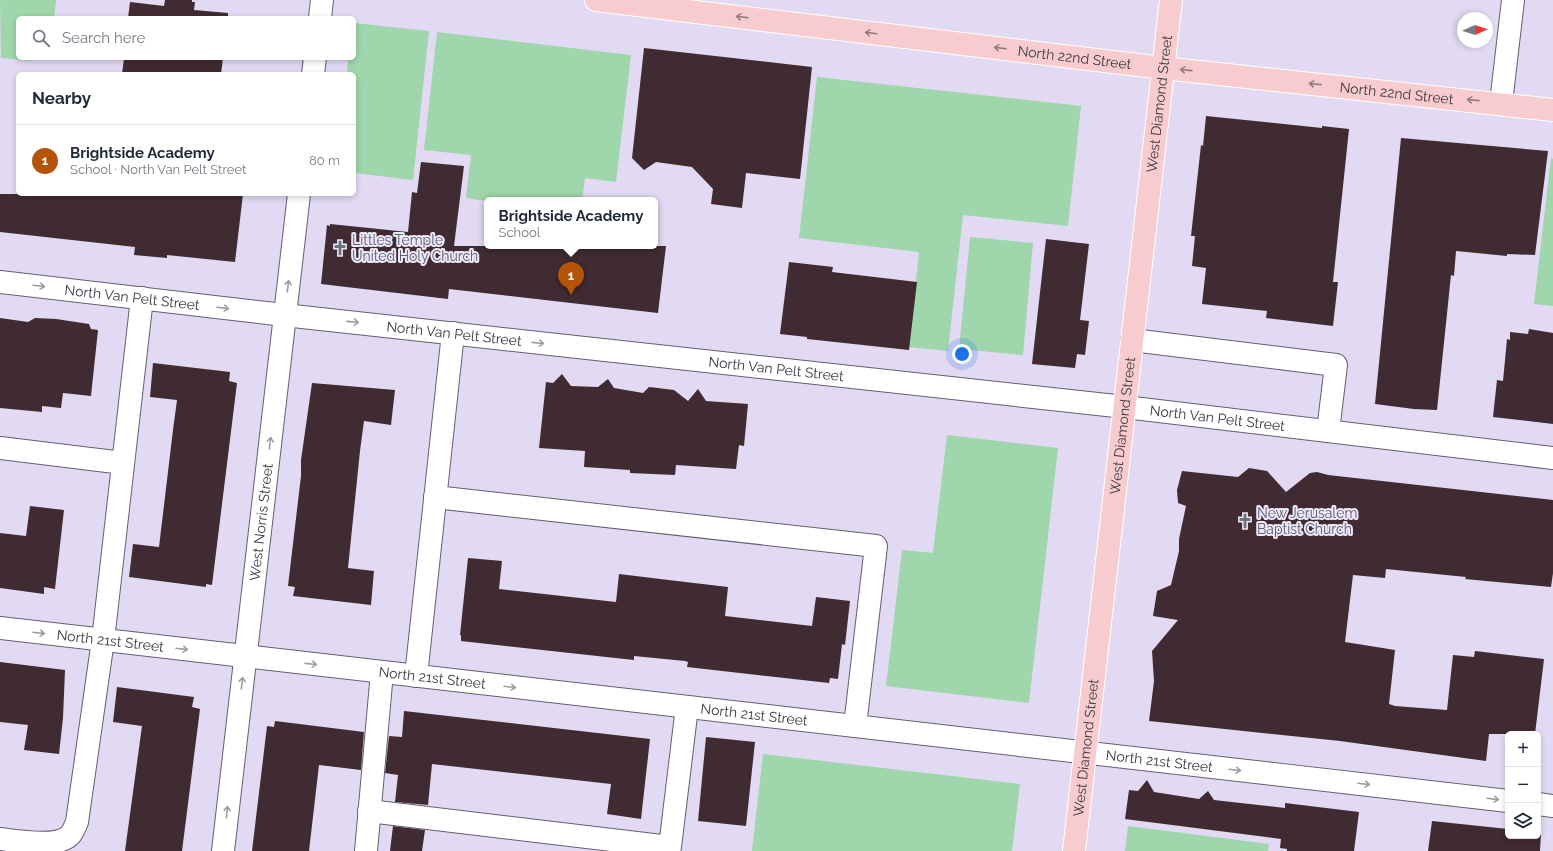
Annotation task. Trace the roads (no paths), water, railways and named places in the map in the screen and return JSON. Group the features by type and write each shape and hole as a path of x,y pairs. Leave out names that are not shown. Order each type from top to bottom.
{"main road":[{"name":"North 22nd Street","path":"596,0 1164,68 1501,103 1553,110"},
{"name":"West Diamond Street","path":"1074,851 1171,0"}],"street":[{"path":"320,16 322,0"},
{"path":"1501,103 1513,0"},
{"path":"313,72 315,60"},
{"name":"West Norris Street","path":"223,851 299,196"},
{"name":"North Van Pelt Street","path":"0,282 284,315 1124,407 1553,458"},
{"path":"0,839 34,843 56,842 71,835 77,822 103,640 142,298"},
{"path":"416,676 453,333"},
{"path":"1132,340 1336,364 1328,432"},
{"path":"0,448 123,463"},
{"path":"435,497 876,546 855,726"},
{"name":"North 21st Street","path":"0,628 1505,801"},
{"path":"366,851 382,672"},
{"path":"369,811 670,847 687,707"},
{"path":"1541,804 1553,806"}],"place":[{"name":"Littles Temple United Holy Church","path":"340,248"},
{"name":"Brightside Academy","path":"571,295"},
{"name":"New Jerusalem Baptist Church","path":"1245,521"}]}
